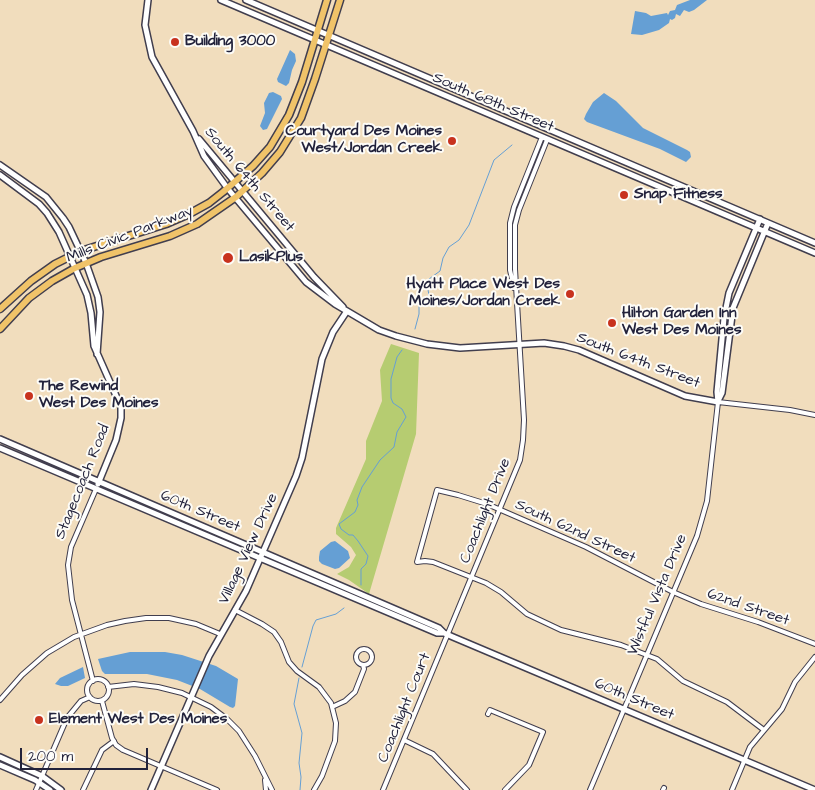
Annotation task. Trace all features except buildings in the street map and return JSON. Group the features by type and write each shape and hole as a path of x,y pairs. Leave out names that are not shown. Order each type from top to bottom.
{"main road":[{"name":"Mills Civic Parkway","path":"0,309 31,281 70,256 166,224 209,203 235,183 262,157 285,123 298,94 327,0"},
{"name":"Mills Civic Parkway","path":"0,329 39,290 75,268 185,230 210,216 242,192 273,161 296,128 306,107 340,0"}],"street":[{"name":"South 64th Street","path":"148,0 145,25 152,57 193,131 204,156 306,282 347,311 380,330 427,344 460,348 544,343 579,350 685,396 718,402"},
{"name":"South 68th Street","path":"221,0 815,253"},
{"name":"South 68th Street","path":"246,0 815,243"},
{"name":"South 64th Street","path":"193,131 314,277 347,311"},
{"name":"Coachlight Drive","path":"446,634 520,460 524,420 516,302 510,270 510,223 514,207 545,138"},
{"name":"Stagecoach Road","path":"0,165 46,197 64,218 81,251 98,297 100,312 97,354"},
{"name":"Stagecoach Road","path":"0,175 39,204 48,213 59,232 87,295 91,313 94,346 119,400 121,418 112,452 68,555 70,593 93,681"},
{"name":"Wistful Vista Drive","path":"590,790 697,536 704,510 718,402 717,392 726,306 729,293 760,219"},
{"name":"Wistful Vista Drive","path":"718,402 722,393 734,308 768,223"},
{"name":"Village View Drive","path":"150,790 190,696 220,634 246,591 296,476 302,458 324,352 333,332 347,311"},
{"path":"718,402 790,410 815,415"},
{"name":"60th Street","path":"0,439 439,628 446,634"},
{"name":"60th Street","path":"0,448 260,559 437,633 446,634 815,790"},
{"name":"South 62nd Street","path":"471,577 434,562 417,562 437,490 473,499 586,547 673,592"},
{"path":"471,577 494,587 528,614 549,626 572,634 621,645 664,664 690,686 717,697 736,708 764,730"},
{"name":"62nd Street","path":"673,592 714,609 758,622 815,644"},
{"path":"235,610 274,632 281,642 289,662 297,671 319,687 332,707 336,723 335,741 322,776 314,790"},
{"path":"0,700 15,682 39,659 63,643 116,623 146,618 182,620 220,634"},
{"name":"Coachlight Court","path":"383,790 446,634"},
{"path":"364,648 370,651 372,656 370,662 363,665 358,662 356,657 358,651 364,648"},
{"path":"732,790 750,747 782,709 795,682 815,657"},
{"path":"332,707 345,701 355,692 364,668 363,665"},
{"path":"93,681 103,681 108,687 108,696 102,701 96,701 90,697 87,690 93,681"},
{"path":"108,687 134,684 158,686 190,696 221,714 239,731 255,756 272,790"},
{"path":"36,790 67,718 80,701 90,697"},
{"path":"102,701 114,741 123,750 217,790"},
{"path":"488,714 490,710 543,732 526,770 505,790"},
{"path":"404,740 433,754 467,790"},
{"path":"83,790 100,753 114,741"},
{"path":"0,757 42,776 61,790"},
{"path":"0,765 39,782 50,790"},
{"path":"265,778 266,790"}],"green space":[{"path":"391,344 419,353 416,434 369,594 337,574 349,567 356,555 351,547 336,534 336,528 366,459 366,441 382,401 380,370"}],"water":[{"path":"690,0 707,0 694,10 689,12 684,10 680,16 676,14 675,18 670,19 669,23 659,30 642,35 631,34 635,11 651,16 667,13 668,15 670,11 675,10 677,5"},
{"path":"290,50 295,54 296,61 289,83 286,86 278,82 277,79"},
{"path":"273,92 281,96 282,99 267,129 263,130 260,126 265,113 264,103 269,93"},
{"path":"604,93 616,101 643,128 687,150 690,152 691,157 686,162 660,149 587,122 584,119 593,102"},
{"path":"335,541 348,551 350,558 339,568 335,569 322,564 319,561 319,557 320,551"},
{"path":"130,652 165,652 182,655 216,666 238,679 235,706 233,708 230,707 200,689 177,680 147,674 105,674 102,671 98,659"},
{"path":"83,667 85,678 68,686 55,684 60,678"}],"waterway":[{"path":"415,329 419,306 429,295 427,285 429,279 440,271 443,258 449,247 459,240 469,225 494,160 512,145"},
{"path":"361,585 361,569 366,564 368,556 353,535 349,535 341,529 339,524 355,512 362,487 380,460 394,447 397,432 406,417 402,409 393,403 391,398 391,379 397,357 402,350"},
{"path":"302,667 316,620 336,614 344,608"},
{"path":"299,678 294,704 302,733 299,763 300,790"}],"place":[{"name":"Building 3000","path":"175,42"},
{"name":"Courtyard Des Moines West/Jordan Creek","path":"452,141"},
{"name":"Snap Fitness","path":"624,195"},
{"name":"LasikPlus","path":"228,258"},
{"name":"Hyatt Place West Des Moines/Jordan Creek","path":"570,294"},
{"name":"Hilton Garden Inn West Des Moines","path":"612,323"},
{"name":"The Rewind West Des Moines","path":"29,396"},
{"name":"Element West Des Moines","path":"39,720"}]}
